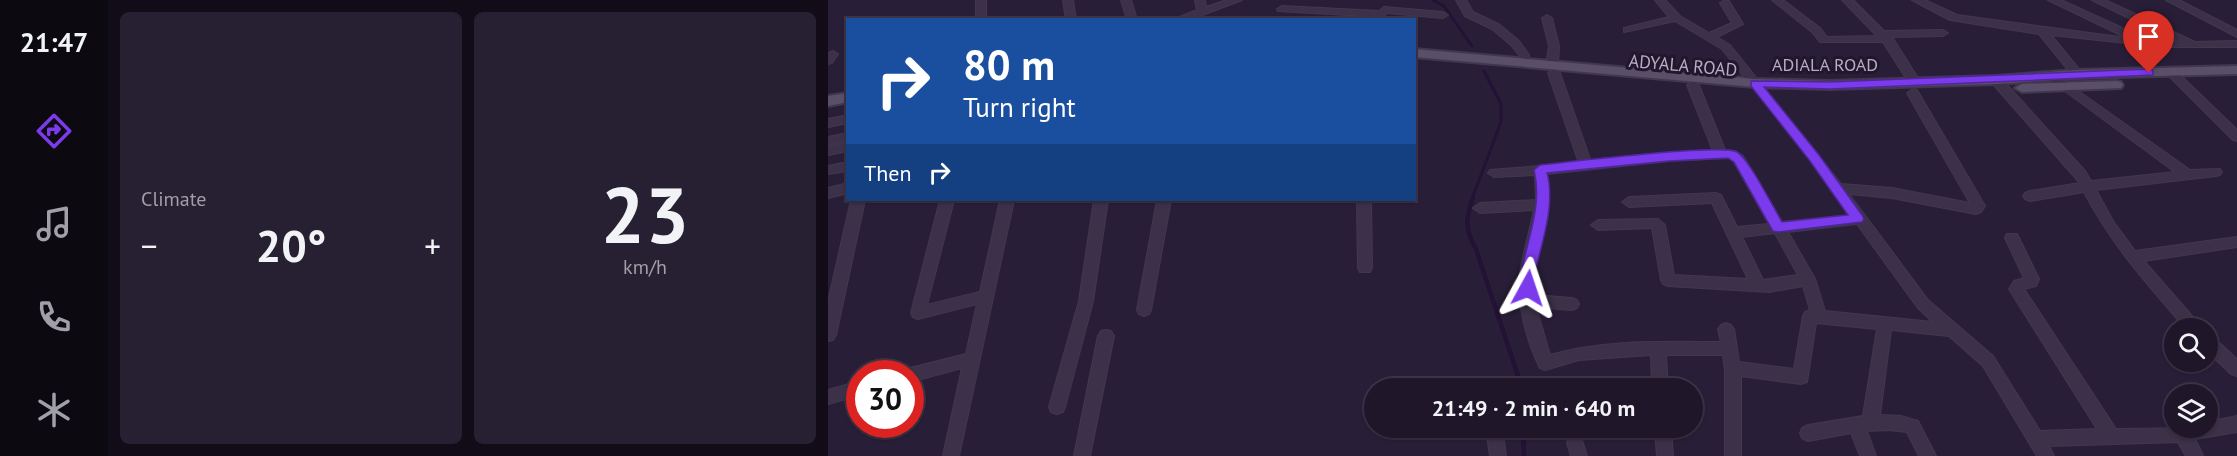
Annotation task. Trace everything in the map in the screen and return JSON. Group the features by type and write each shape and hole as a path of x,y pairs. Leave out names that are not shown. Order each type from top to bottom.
{"main road":[{"name":"ADIALA ROAD","path":"1416,53 1524,63 1553,69 1759,87"},
{"name":"ADYALA ROAD","path":"1416,60 1553,69 1693,85 1759,87 1914,88 2000,84 2065,87 2176,77 2237,80"},
{"path":"2000,84 2050,75 2176,77 2237,70"},
{"path":"828,101 846,97"},
{"path":"828,107 846,104"}],"street":[{"path":"981,0 981,18"},
{"path":"1068,0 1071,18"},
{"path":"1126,0 1131,18"},
{"path":"1200,0 1202,12"},
{"path":"1183,18 1237,0"},
{"path":"1461,0 1471,16 1496,27 1515,43 1524,55 1524,63"},
{"path":"1660,0 1676,18 1726,47 1759,87 1923,304 1988,361 2046,456"},
{"path":"1777,0 1816,30 1824,40 1943,33"},
{"path":"1836,188 1892,193 1976,209 1978,206 1914,88 1904,61 1886,37 1847,0"},
{"path":"1917,0 1954,18 2042,32 2149,43 2198,46 2237,44"},
{"path":"2053,0 2149,43"},
{"path":"2097,0 2198,46"},
{"path":"2171,0 2237,34"},
{"path":"1709,37 1738,24 1725,3"},
{"path":"1282,9 1443,15"},
{"path":"1547,18 1554,46 1553,69 1586,166"},
{"path":"1628,30 1676,18"},
{"path":"2042,32 2077,74"},
{"path":"2050,75 2187,175"},
{"path":"2176,77 2237,137"},
{"path":"2000,84 2090,186 2108,224 2132,257 2185,318"},
{"path":"1693,85 1720,153"},
{"path":"829,126 846,120"},
{"path":"828,141 846,137"},
{"path":"828,151 846,147"},
{"path":"1494,173 1720,153 1731,154 1738,159 1808,279 1819,317"},
{"path":"828,170 846,166"},
{"path":"1540,170 1544,186 1542,205 1527,276 1535,336 1545,363 1579,353 1729,348"},
{"path":"2030,196 2090,186 2216,172"},
{"path":"828,193 846,188"},
{"path":"1629,202 1716,198 1759,285"},
{"path":"828,335 858,201"},
{"path":"947,201 918,313 986,296"},
{"path":"951,456 1007,201"},
{"path":"1057,407 1086,301 1101,201"},
{"path":"1144,310 1164,201"},
{"path":"1364,201 1365,268"},
{"path":"1480,208 1542,205"},
{"path":"1733,233 1858,219"},
{"path":"1598,225 1653,223 1658,225 1668,280 1769,286 1808,279"},
{"path":"2012,238 2032,279 2031,282 2019,285 2016,289 2112,436"},
{"path":"2132,257 2237,242"},
{"path":"1529,300 1572,304"},
{"path":"1733,370 1742,369 1801,377 1810,318 1951,330"},
{"path":"1868,456 1864,424 1885,323"},
{"path":"1726,329 1733,370 1733,456"},
{"path":"1082,456 1106,336"},
{"path":"1658,349 1659,378"},
{"path":"2218,351 2237,369"},
{"path":"924,371 972,359"},
{"path":"828,397 846,392"},
{"path":"1808,433 1864,424 1903,422 1912,426 1928,456"},
{"path":"2218,428 2237,424"},
{"path":"2036,439 2164,435"},
{"path":"1495,438 1498,456"},
{"path":"1664,438 1665,456"},
{"path":"2185,438 2195,456"}],"waterway":[{"path":"1433,0 1444,6 1472,46"},
{"path":"1472,199 1501,122 1501,104 1484,71"},
{"path":"1473,198 1468,218 1468,230 1519,378"},
{"path":"1523,438 1524,456"}],"route":[{"path":"1528,288 1527,276 1543,200 1544,186 1540,170 1669,157 1731,154 1738,159 1778,227 1858,219 1815,158 1755,83 1830,86 1996,80 2050,75 2149,73"}]}
